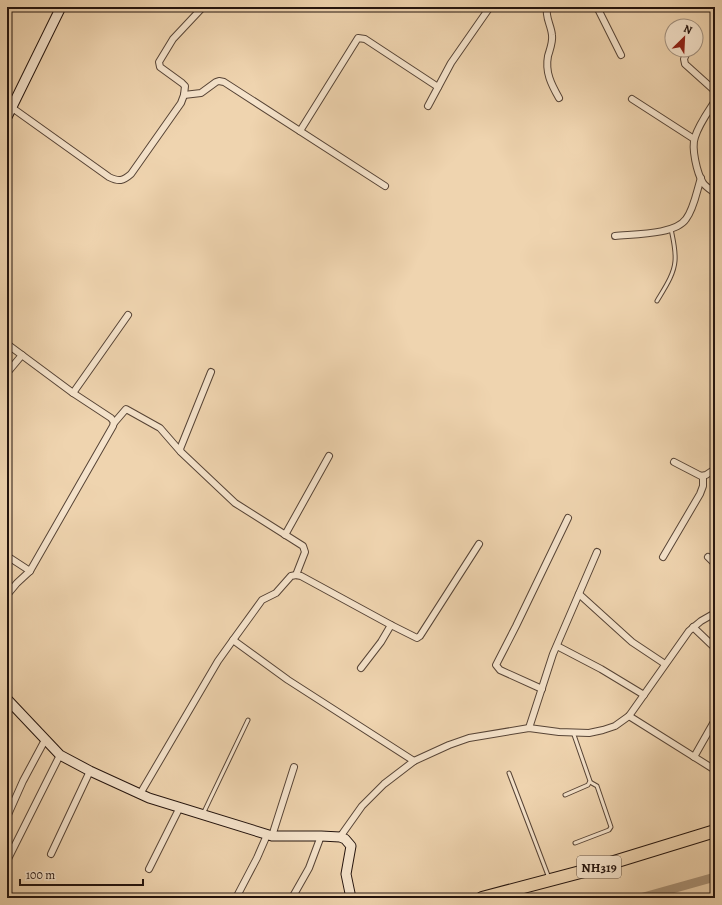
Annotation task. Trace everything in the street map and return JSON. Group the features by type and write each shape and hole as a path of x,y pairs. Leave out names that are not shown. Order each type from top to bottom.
{"highway":[{"name":"NH319","path":"482,898 550,881 715,831"}],"street":[{"path":"7,117 61,7"},
{"path":"11,107 109,177 120,181 125,179 131,174 181,103 185,86 160,66 159,62 173,39 203,7"},
{"path":"428,106 451,63 490,7"},
{"path":"547,7 547,16 552,34 547,63 548,71 552,85 559,98"},
{"path":"596,7 621,55"},
{"path":"300,131 358,38 365,39 438,87"},
{"path":"684,58 684,62 715,91"},
{"path":"184,95 201,93 216,82 222,81 385,186"},
{"path":"632,99 694,139"},
{"path":"715,101 700,125 694,139 694,150 698,172 708,188 715,194"},
{"path":"615,236 658,232 672,229 680,225 687,218 701,178"},
{"path":"73,393 128,315"},
{"path":"7,344 73,393 111,418 114,424"},
{"path":"7,373 22,355"},
{"path":"180,451 211,372"},
{"path":"7,595 30,570 114,424 126,409 160,428 180,451 234,503 304,548 296,574 288,578 273,596 262,600 218,661 140,794"},
{"path":"285,535 329,456"},
{"path":"674,462 695,474 703,476 715,469"},
{"path":"663,557 700,494 703,476"},
{"path":"542,688 500,670 496,667 496,663 516,626 568,518"},
{"path":"296,574 391,625 413,636 419,637 479,544"},
{"path":"528,728 557,646 597,552"},
{"path":"7,556 30,570"},
{"path":"708,557 715,564"},
{"path":"579,594 632,642 665,664"},
{"path":"340,837 362,806 374,793 414,761 449,745 470,738 528,728 559,732 589,733 615,726 629,716 689,631 700,621 715,613"},
{"path":"362,668 381,642 391,625"},
{"path":"694,627 715,648"},
{"path":"233,640 288,680 414,761"},
{"path":"557,646 601,669 644,695"},
{"path":"7,700 60,755 90,771 140,794 270,836 321,836 340,837 345,839 351,846 346,874 351,898"},
{"path":"629,716 715,770"},
{"path":"694,757 715,720"},
{"path":"7,817 23,781 45,740"},
{"path":"7,861 60,755"},
{"path":"236,898 270,836 294,767"},
{"path":"51,854 90,771"},
{"path":"149,869 180,807"},
{"path":"292,898 309,868 321,836"}],"lane":[{"path":"657,301 669,279 675,262 672,229"},
{"path":"203,815 248,720"},
{"path":"573,732 590,782"},
{"path":"509,773 550,881"},
{"path":"565,795 584,787 590,782"},
{"path":"575,843 609,830 611,827 597,786 590,782"}],"waterway":[{"path":"640,898 715,877"}]}
